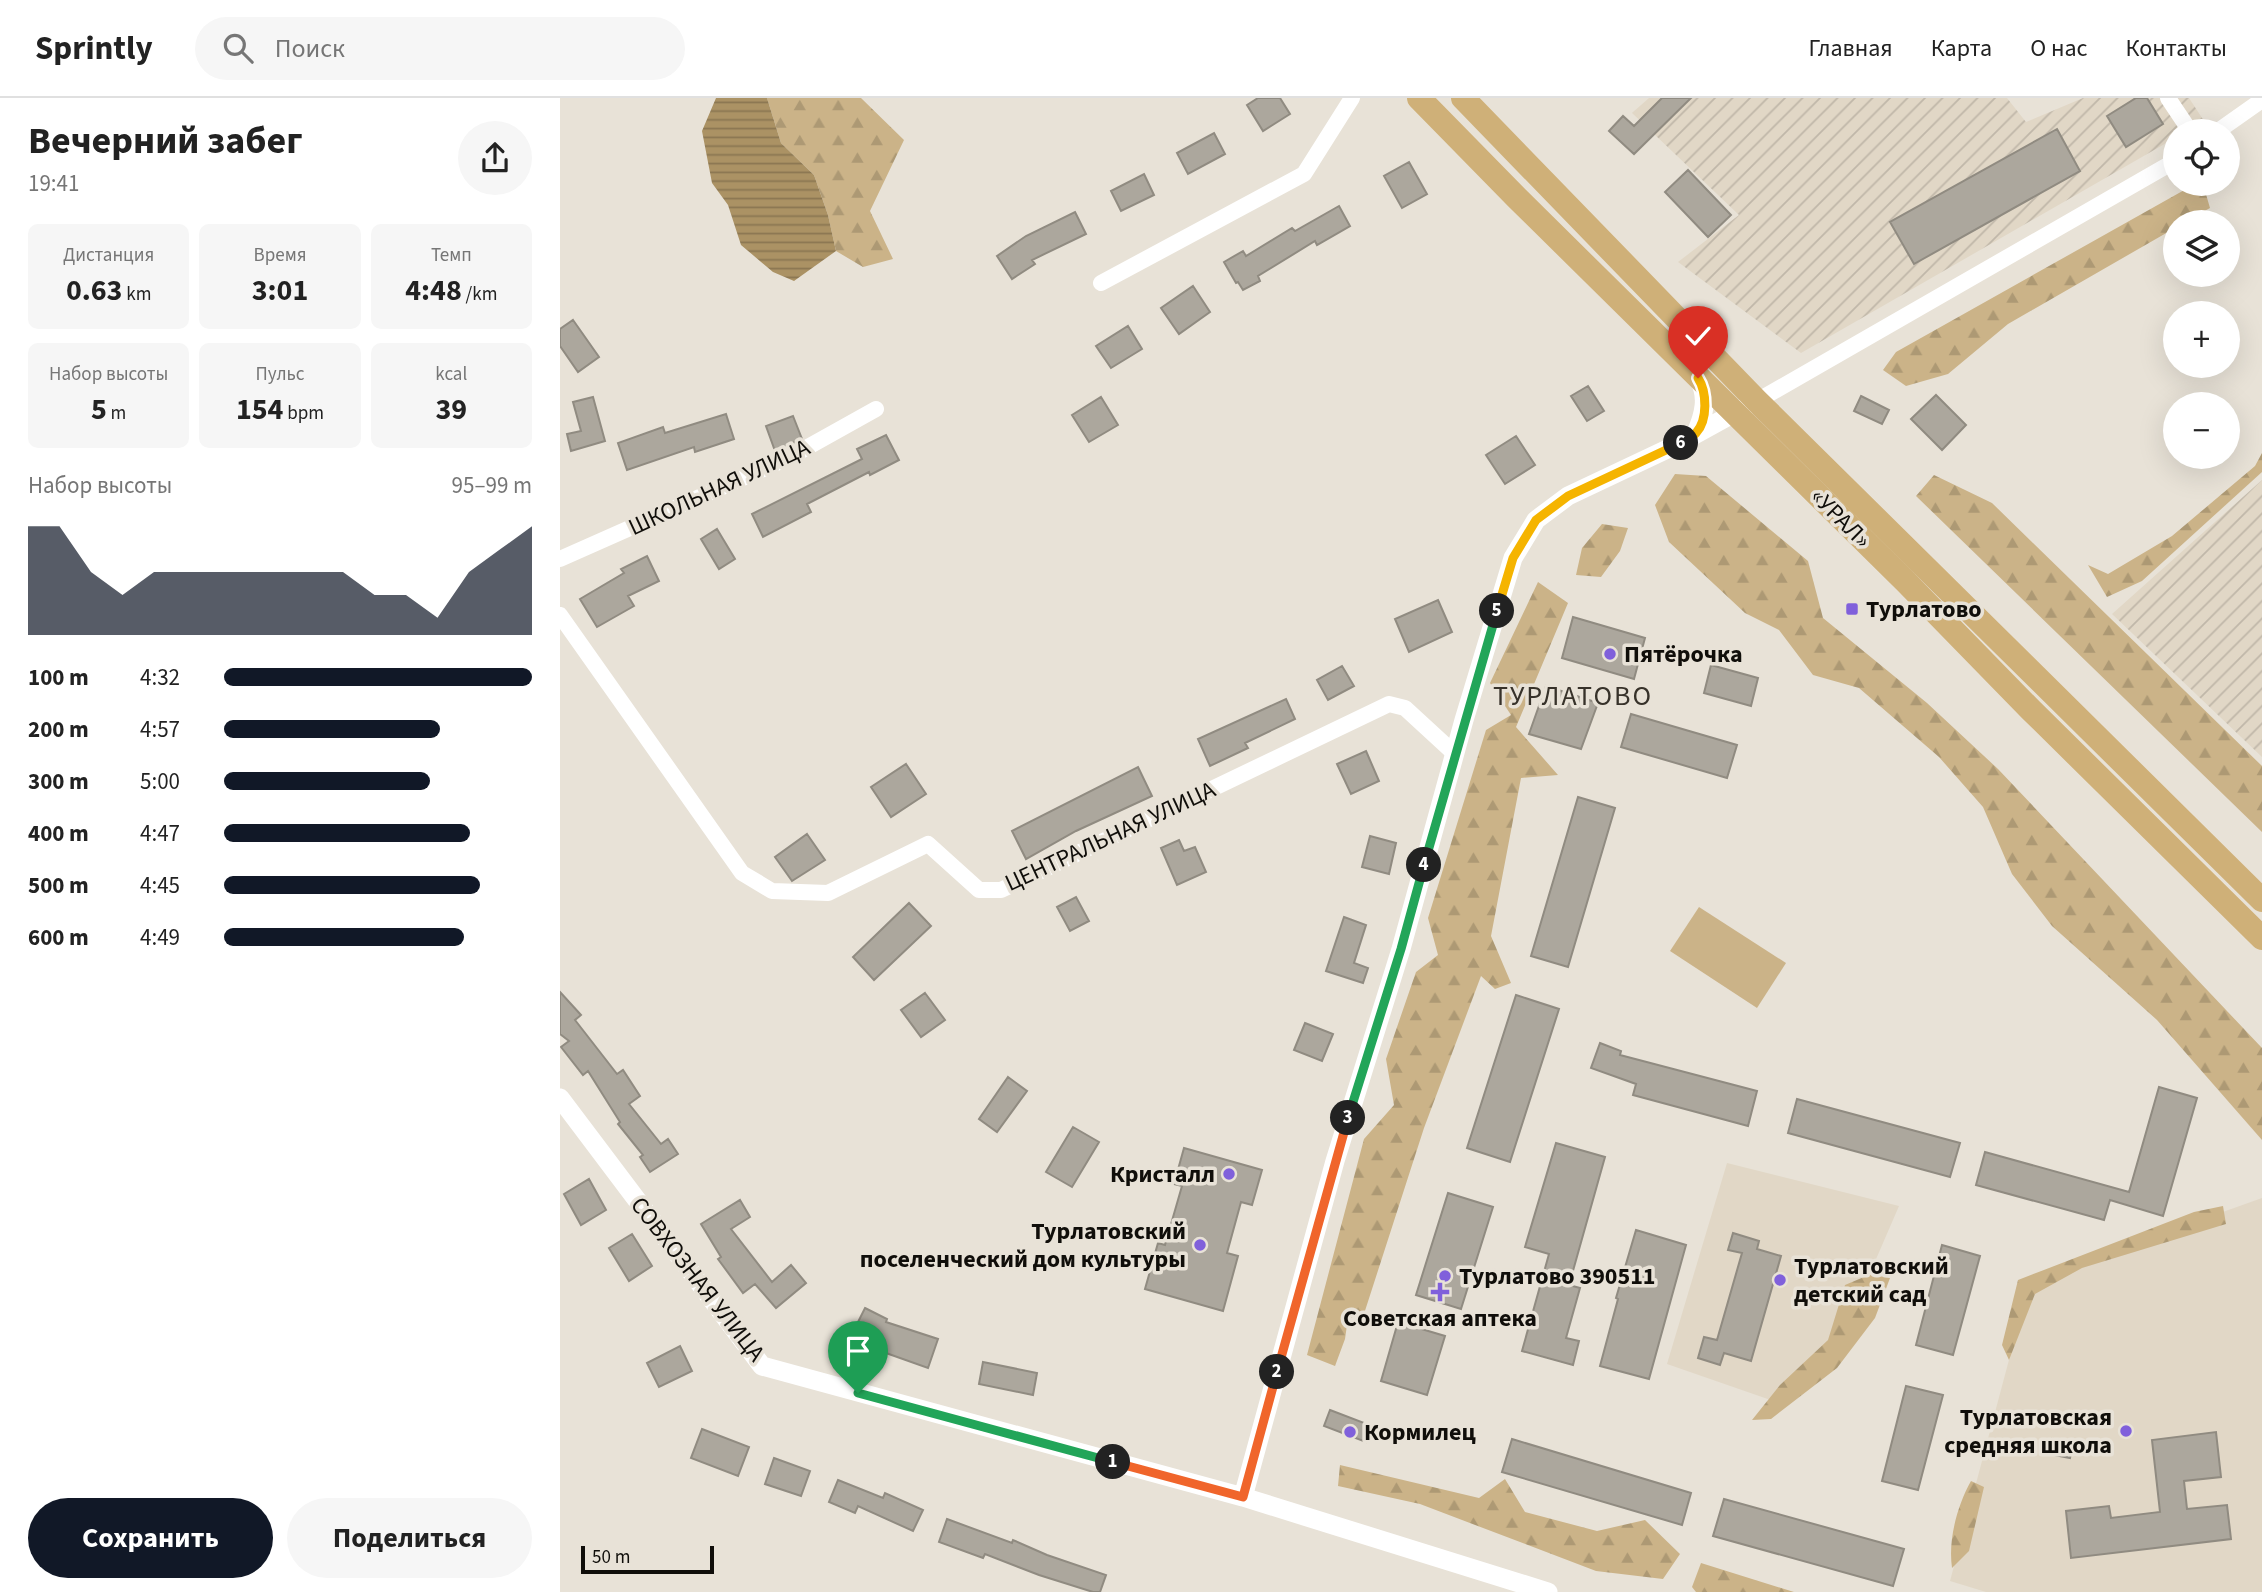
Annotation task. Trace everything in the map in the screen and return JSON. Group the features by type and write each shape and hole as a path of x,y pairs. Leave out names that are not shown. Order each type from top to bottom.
{"highway":[{"name":"«УРАЛ»","path":"1419,98 2262,938"},
{"name":"«УРАЛ»","path":"1462,98 1757,401 2262,900"}],"street":[{"path":"1101,283 1304,174 1352,98"},
{"path":"2168,98 2182,119"},
{"path":"2235,119 2262,100"},
{"path":"1243,1497 1335,1161 1401,949 1513,558 1536,520 1568,496 1678,444 1757,401 2163,168"},
{"path":"1696,433 1704,416 1705,401 1698,378"},
{"name":"ШКОЛЬНАЯ УЛИЦА","path":"560,559 790,457 876,409"},
{"name":"ЦЕНТРАЛЬНАЯ УЛИЦА","path":"560,615 742,873 772,891 828,893 928,844 979,890 1001,890 1389,704 1405,708 1455,754"},
{"name":"СОВХОЗНАЯ УЛИЦА","path":"560,1098 762,1366 1243,1497 1548,1592"}],"shaded area":[{"path":"716,98 767,98 781,143 814,175 828,215 836,251 794,281 773,272 741,245 728,205 712,183 702,131"},
{"path":"1649,98 2007,98 2026,122 2083,98 2189,98 2203,119 2163,119 2163,145 1801,353 1678,262 1739,215 1632,113"},
{"path":"2262,480 2262,757 2112,614"},
{"name":"Турлатовский детский сад","path":"1727,1163 1899,1206 1835,1354 1782,1404 1667,1364"},
{"name":"Турлатовская средняя школа","path":"2262,1198 2262,1592 1986,1592 1950,1581 2030,1281"}],"green space":[{"path":"767,98 861,98 904,140 870,211 893,259 863,267 836,251 828,215 814,175 781,143"},
{"path":"2174,196 2206,196 2210,208 2206,210 2163,210 2163,235 2008,324 1948,374 1906,386 1883,370 1896,352"},
{"path":"2262,453 2262,472 2142,581 2107,597 2088,565 2108,574 2172,536 2255,466"},
{"path":"1675,474 1706,476 1808,561 1823,618 1927,703 1998,769 2262,1048 2262,1140 2157,1020 2052,926 2012,874 1983,807 1939,757 1859,688 1813,675 1779,630 1745,613 1669,542 1655,505"},
{"path":"1934,475 1992,503 2262,766 2262,832 1916,496"},
{"path":"1602,524 1628,528 1620,551 1601,577 1576,575 1582,548"},
{"path":"1538,582 1568,603 1516,727 1558,775 1521,778 1491,936 1511,983 1495,989 1481,976 1424,1128 1363,1317 1348,1318 1345,1339 1335,1366 1307,1355 1364,1139 1394,1105 1386,1059 1416,972 1438,955 1428,918 1486,730 1511,715 1490,683"},
{"path":"1699,907 1786,963 1757,1008 1670,951"},
{"path":"2223,1206 2226,1224 2082,1268 2035,1294 2009,1360 2002,1345 2018,1280 2194,1212"},
{"path":"1871,1274 1890,1278 1875,1318 1837,1368 1771,1419 1752,1420 1780,1385 1828,1340 1845,1285"},
{"path":"1340,1465 1479,1498 1505,1479 1525,1512 1597,1531 1645,1520 1680,1554 1663,1579 1596,1571 1420,1504 1338,1486"},
{"path":"1971,1481 1984,1487 1969,1551 1952,1568 1951,1546 1955,1523"},
{"path":"1701,1563 1794,1592 1696,1592 1692,1587"}],"building":[{"path":"1258,98 1280,98 1290,114 1263,131 1247,105"},
{"path":"1662,98 1691,98 1634,154 1609,131 1623,116 1634,126"},
{"path":"2136,98 2147,98 2163,124 2126,147 2107,116"},
{"path":"2057,129 2080,171 1914,264 1890,222"},
{"path":"1214,133 1225,154 1188,174 1177,153"},
{"path":"1409,162 1427,194 1402,208 1384,176"},
{"path":"1688,170 1731,215 1708,237 1665,192"},
{"path":"1144,174 1154,195 1121,211 1111,191"},
{"path":"1339,206 1350,226 1317,245 1315,241 1258,276 1260,281 1243,290 1238,282 1236,283 1224,262 1243,251 1246,256 1292,228 1295,231"},
{"path":"1075,212 1086,234 1032,260 1035,264 1012,279 997,256 1026,236"},
{"path":"1193,286 1210,312 1179,334 1161,308"},
{"path":"573,320 599,357 578,372 560,346 560,329"},
{"path":"1128,326 1142,349 1111,368 1096,346"},
{"path":"1588,386 1604,411 1587,421 1571,396"},
{"path":"1936,395 1966,425 1942,450 1911,419"},
{"path":"1861,396 1889,410 1882,424 1854,411"},
{"path":"593,397 605,441 571,451 567,434 581,431 573,402"},
{"path":"1101,397 1118,425 1089,442 1072,415"},
{"path":"726,414 734,439 695,452 694,447 627,470 618,443 663,427 665,433"},
{"path":"793,416 802,439 775,451 766,426"},
{"path":"886,435 899,460 870,475 869,472 807,504 811,512 763,537 752,514 862,459 857,449"},
{"path":"1516,436 1535,465 1505,484 1486,455"},
{"path":"717,529 735,559 719,569 701,539"},
{"path":"647,556 659,581 628,596 634,606 597,627 580,599 624,573 621,569"},
{"path":"1438,600 1452,632 1409,652 1395,619"},
{"path":"1573,617 1645,638 1634,679 1562,658"},
{"path":"1711,665 1758,678 1751,706 1704,693"},
{"path":"1342,666 1354,686 1328,700 1317,680"},
{"path":"1546,686 1598,703 1581,749 1529,734"},
{"path":"1286,699 1295,719 1245,743 1248,748 1210,766 1198,739"},
{"path":"1631,714 1737,745 1727,778 1621,747"},
{"path":"1366,751 1379,781 1351,794 1337,764"},
{"path":"906,764 926,794 891,817 871,787"},
{"path":"1138,767 1152,796 1076,831 1026,859 1012,831"},
{"path":"1578,797 1615,808 1568,967 1531,956"},
{"path":"807,834 825,860 792,881 775,857"},
{"path":"1370,836 1396,843 1389,874 1362,867"},
{"path":"1179,840 1184,851 1195,847 1206,872 1177,885 1161,848"},
{"path":"1076,897 1089,921 1070,931 1057,907"},
{"path":"909,903 931,926 874,980 853,957"},
{"path":"1344,917 1366,925 1354,963 1368,968 1363,983 1326,971"},
{"path":"560,992 581,1015 575,1020 617,1074 623,1070 640,1096 629,1104 661,1144 668,1139 678,1154 650,1172 640,1157 643,1155 618,1124 620,1122 588,1071 583,1075 561,1047 569,1041 560,1034"},
{"path":"925,993 945,1020 921,1037 901,1010"},
{"path":"1516,995 1559,1009 1510,1162 1467,1148"},
{"path":"1305,1023 1333,1034 1322,1061 1294,1050"},
{"path":"1600,1043 1621,1051 1620,1055 1757,1091 1748,1126 1633,1095 1636,1084 1591,1068"},
{"path":"1008,1077 1027,1091 997,1132 979,1119"},
{"path":"2159,1087 2197,1098 2163,1216 2110,1200 2104,1220 1976,1185 1985,1152 2129,1192"},
{"path":"1797,1099 1960,1143 1950,1177 1788,1133"},
{"path":"1073,1127 1099,1142 1072,1187 1046,1172"},
{"path":"1556,1143 1605,1157 1569,1285 1580,1288 1566,1338 1579,1341 1573,1365 1522,1351 1549,1254 1525,1247"},
{"path":"1184,1148 1262,1170 1252,1205 1241,1202 1227,1253 1238,1256 1223,1311 1145,1289 1158,1243 1165,1245 1182,1186 1174,1184"},
{"path":"589,1179 606,1210 581,1225 564,1194"},
{"path":"1448,1193 1493,1207 1461,1309 1416,1295"},
{"path":"740,1200 750,1217 731,1229 772,1282 791,1265 806,1283 776,1308 755,1284 743,1293 718,1259 721,1257 701,1224"},
{"path":"1636,1230 1686,1245 1649,1379 1600,1366"},
{"path":"1733,1233 1759,1241 1757,1249 1781,1256 1751,1361 1724,1353 1720,1365 1698,1358 1704,1337 1717,1340 1742,1253 1728,1250"},
{"path":"632,1234 652,1266 629,1281 609,1248"},
{"path":"1942,1245 1980,1256 1953,1355 1916,1345"},
{"path":"865,1308 887,1319 886,1322 938,1339 928,1368 886,1353 851,1336"},
{"path":"1398,1322 1445,1336 1427,1395 1381,1381"},
{"path":"680,1346 692,1371 659,1387 647,1363"},
{"path":"983,1362 1037,1373 1033,1395 979,1384"},
{"path":"1906,1386 1943,1395 1918,1490 1882,1481"},
{"path":"1330,1410 1372,1426 1366,1442 1324,1426"},
{"path":"702,1429 749,1447 738,1476 691,1458"},
{"path":"2216,1432 2221,1477 2184,1481 2187,1509 2227,1505 2231,1539 2071,1558 2066,1511 2109,1506 2111,1518 2160,1512 2152,1440"},
{"path":"1512,1439 1691,1493 1682,1525 1502,1472"},
{"path":"2052,1439 2073,1443 2070,1458 2049,1454"},
{"path":"774,1458 810,1471 801,1496 765,1484"},
{"path":"838,1480 883,1498 885,1493 923,1510 913,1531 858,1506 855,1513 829,1502"},
{"path":"1724,1499 1904,1549 1893,1586 1713,1536"},
{"path":"947,1519 1012,1543 1013,1540 1106,1575 1100,1592 1039,1575 985,1554 983,1558 939,1542"}],"place":[{"name":"Турлатово","path":"1852,609"},
{"name":"Пятёрочка","path":"1610,654"},
{"name":"Кристалл","path":"1229,1174"},
{"name":"Турлатовский поселенческий дом культуры","path":"1200,1245"},
{"name":"Турлатово 390511","path":"1445,1276"},
{"name":"Турлатовский детский сад","path":"1780,1280"},
{"name":"Советская аптека","path":"1440,1292"},
{"name":"Турлатовская средняя школа","path":"2126,1431"},
{"name":"Кормилец","path":"1350,1432"}],"district":[{"name":"ТУРЛАТОВО","path":"1573,695"}],"route":[{"path":"858,1393 1243,1497 1335,1161 1401,949 1464,720 1513,558 1536,520 1568,496 1696,433 1704,416 1705,401 1698,378"}]}
